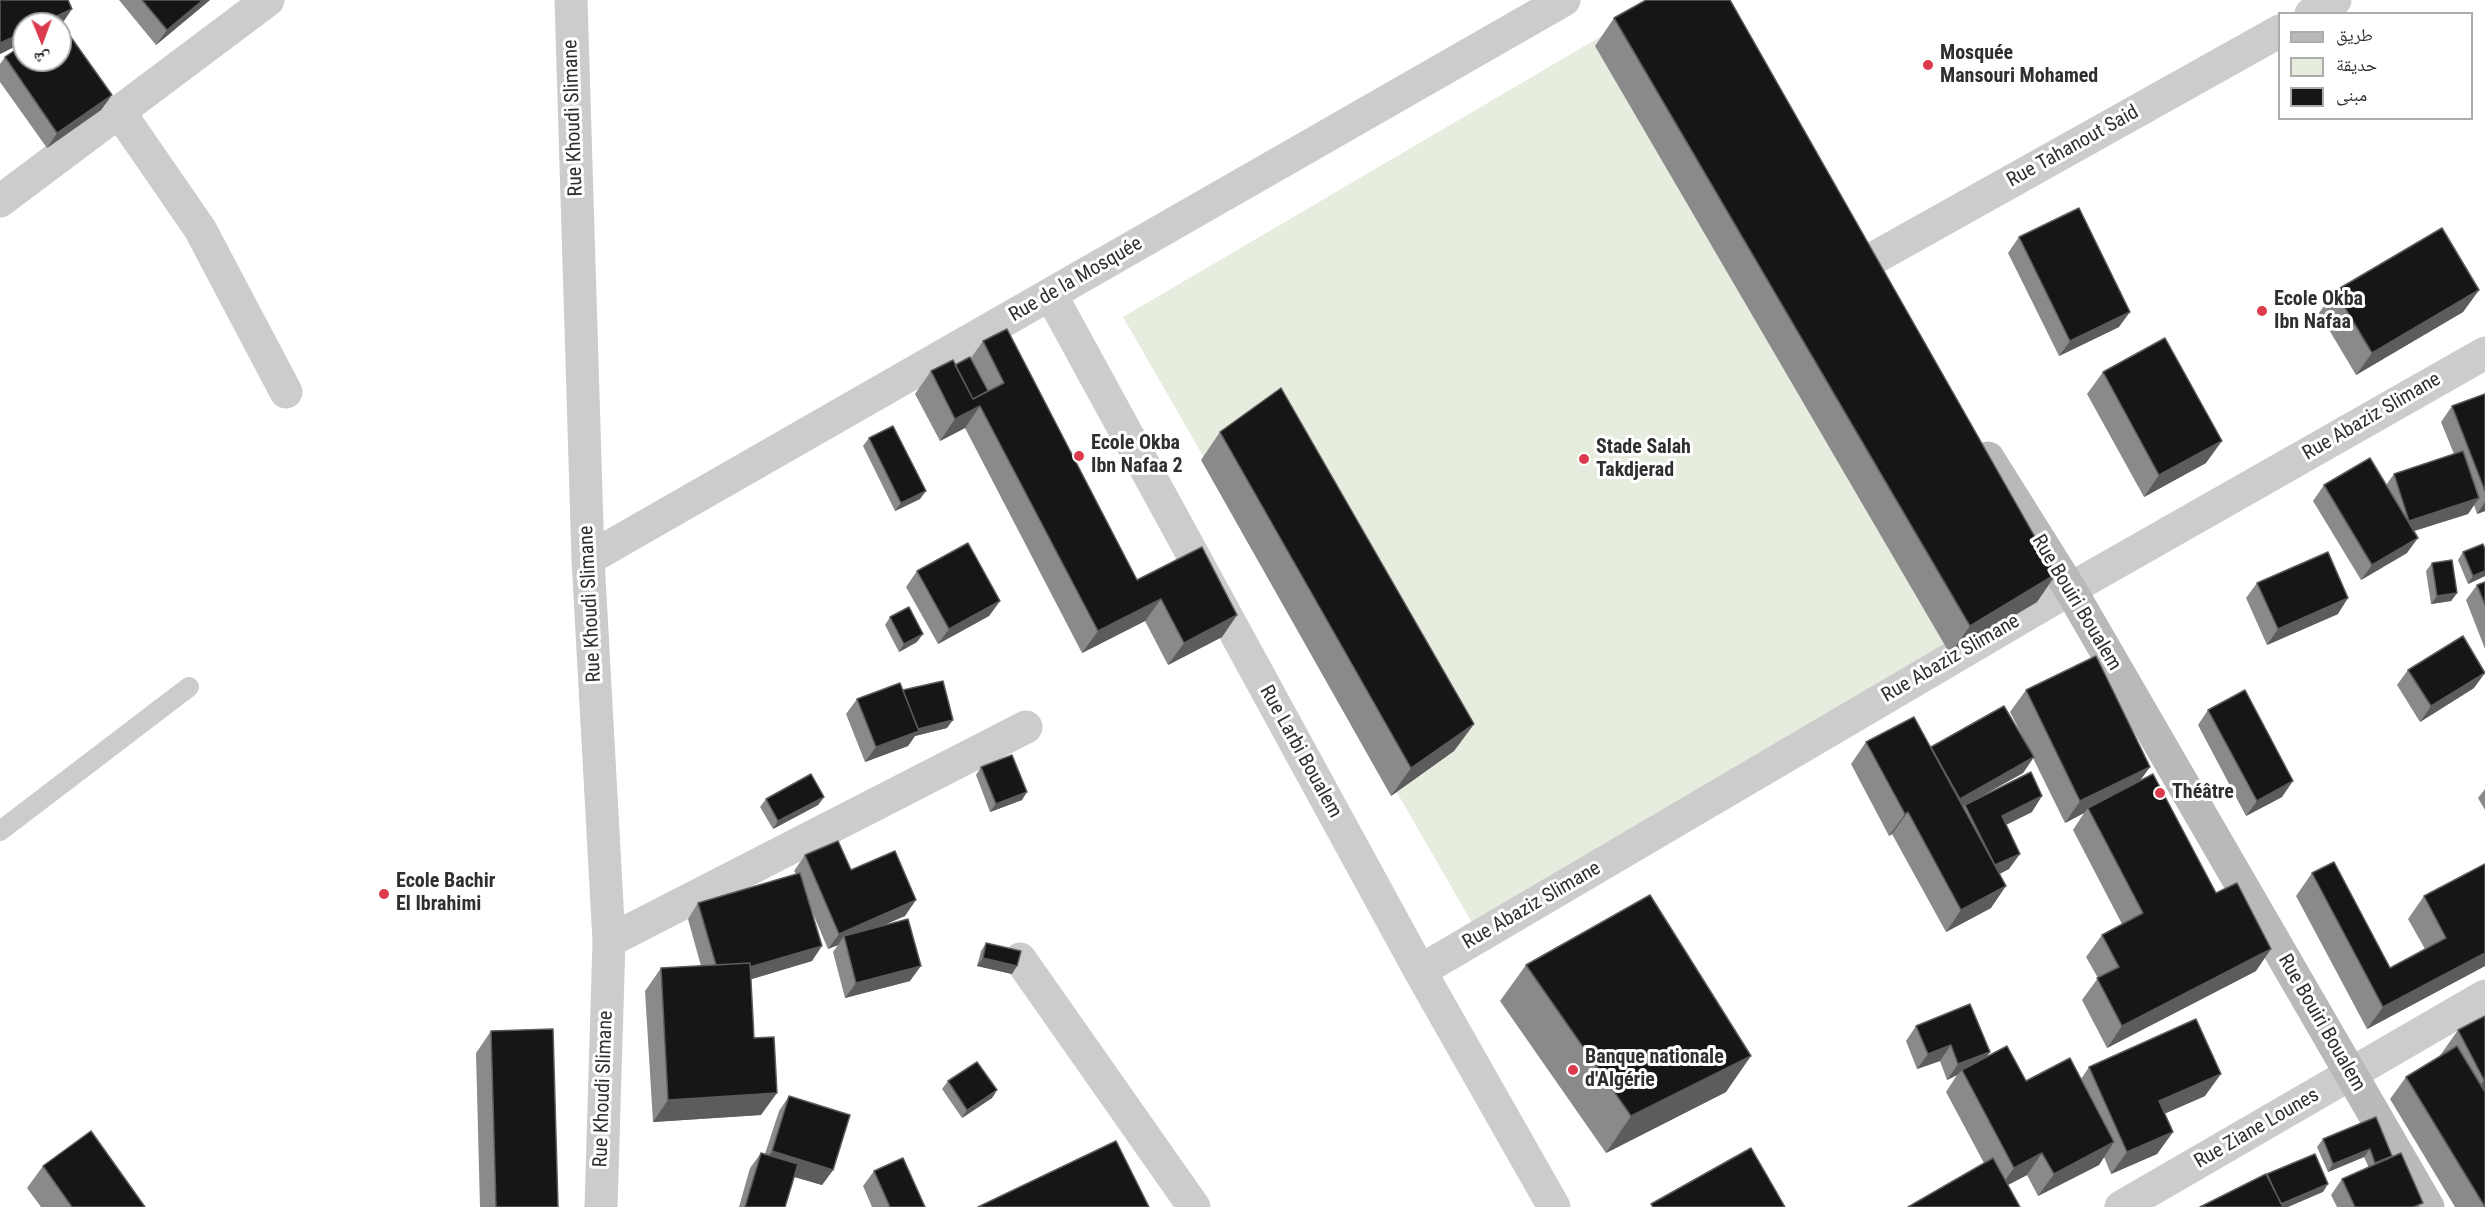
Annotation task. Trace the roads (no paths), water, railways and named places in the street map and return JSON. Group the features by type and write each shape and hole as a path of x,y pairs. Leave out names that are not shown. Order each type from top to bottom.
{"main road":[{"path":"1861,252 1885,292"},
{"name":"Rue Bouiri Boualem","path":"1971,431 2070,589 2428,1207"}],"street":[{"path":"0,201 268,0"},
{"name":"Rue Khoudi Slimane","path":"571,0 588,559 609,941 601,1207"},
{"name":"Rue de la Mosquée","path":"588,559 1564,0"},
{"path":"2314,12 2335,0"},
{"name":"Rue Tahanout Said","path":"1861,252 2278,32"},
{"path":"120,113 200,229 286,392"},
{"name":"Rue Larbi Boualem","path":"1051,295 1420,971 1554,1207"},
{"name":"Rue Abaziz Slimane","path":"1420,971 2070,589 2485,353"},
{"path":"609,941 1026,727"},
{"path":"1020,959 1194,1207"},
{"name":"Rue Ziane Lounes","path":"2121,1207 2351,1076 2485,996"}],"lane":[{"path":"0,831 189,687"}],"place":[{"name":"Mosquée Mansouri Mohamed","path":"1928,65"},
{"name":"Ecole Okba Ibn Nafaa","path":"2262,311"},
{"name":"Ecole Okba Ibn Nafaa 2","path":"1079,456"},
{"name":"Stade Salah Takdjerad","path":"1584,459"},
{"name":"Théâtre","path":"2160,793"},
{"name":"Ecole Bachir El Ibrahimi","path":"384,894"},
{"name":"Banque nationale d'Algérie","path":"1573,1070"}]}
